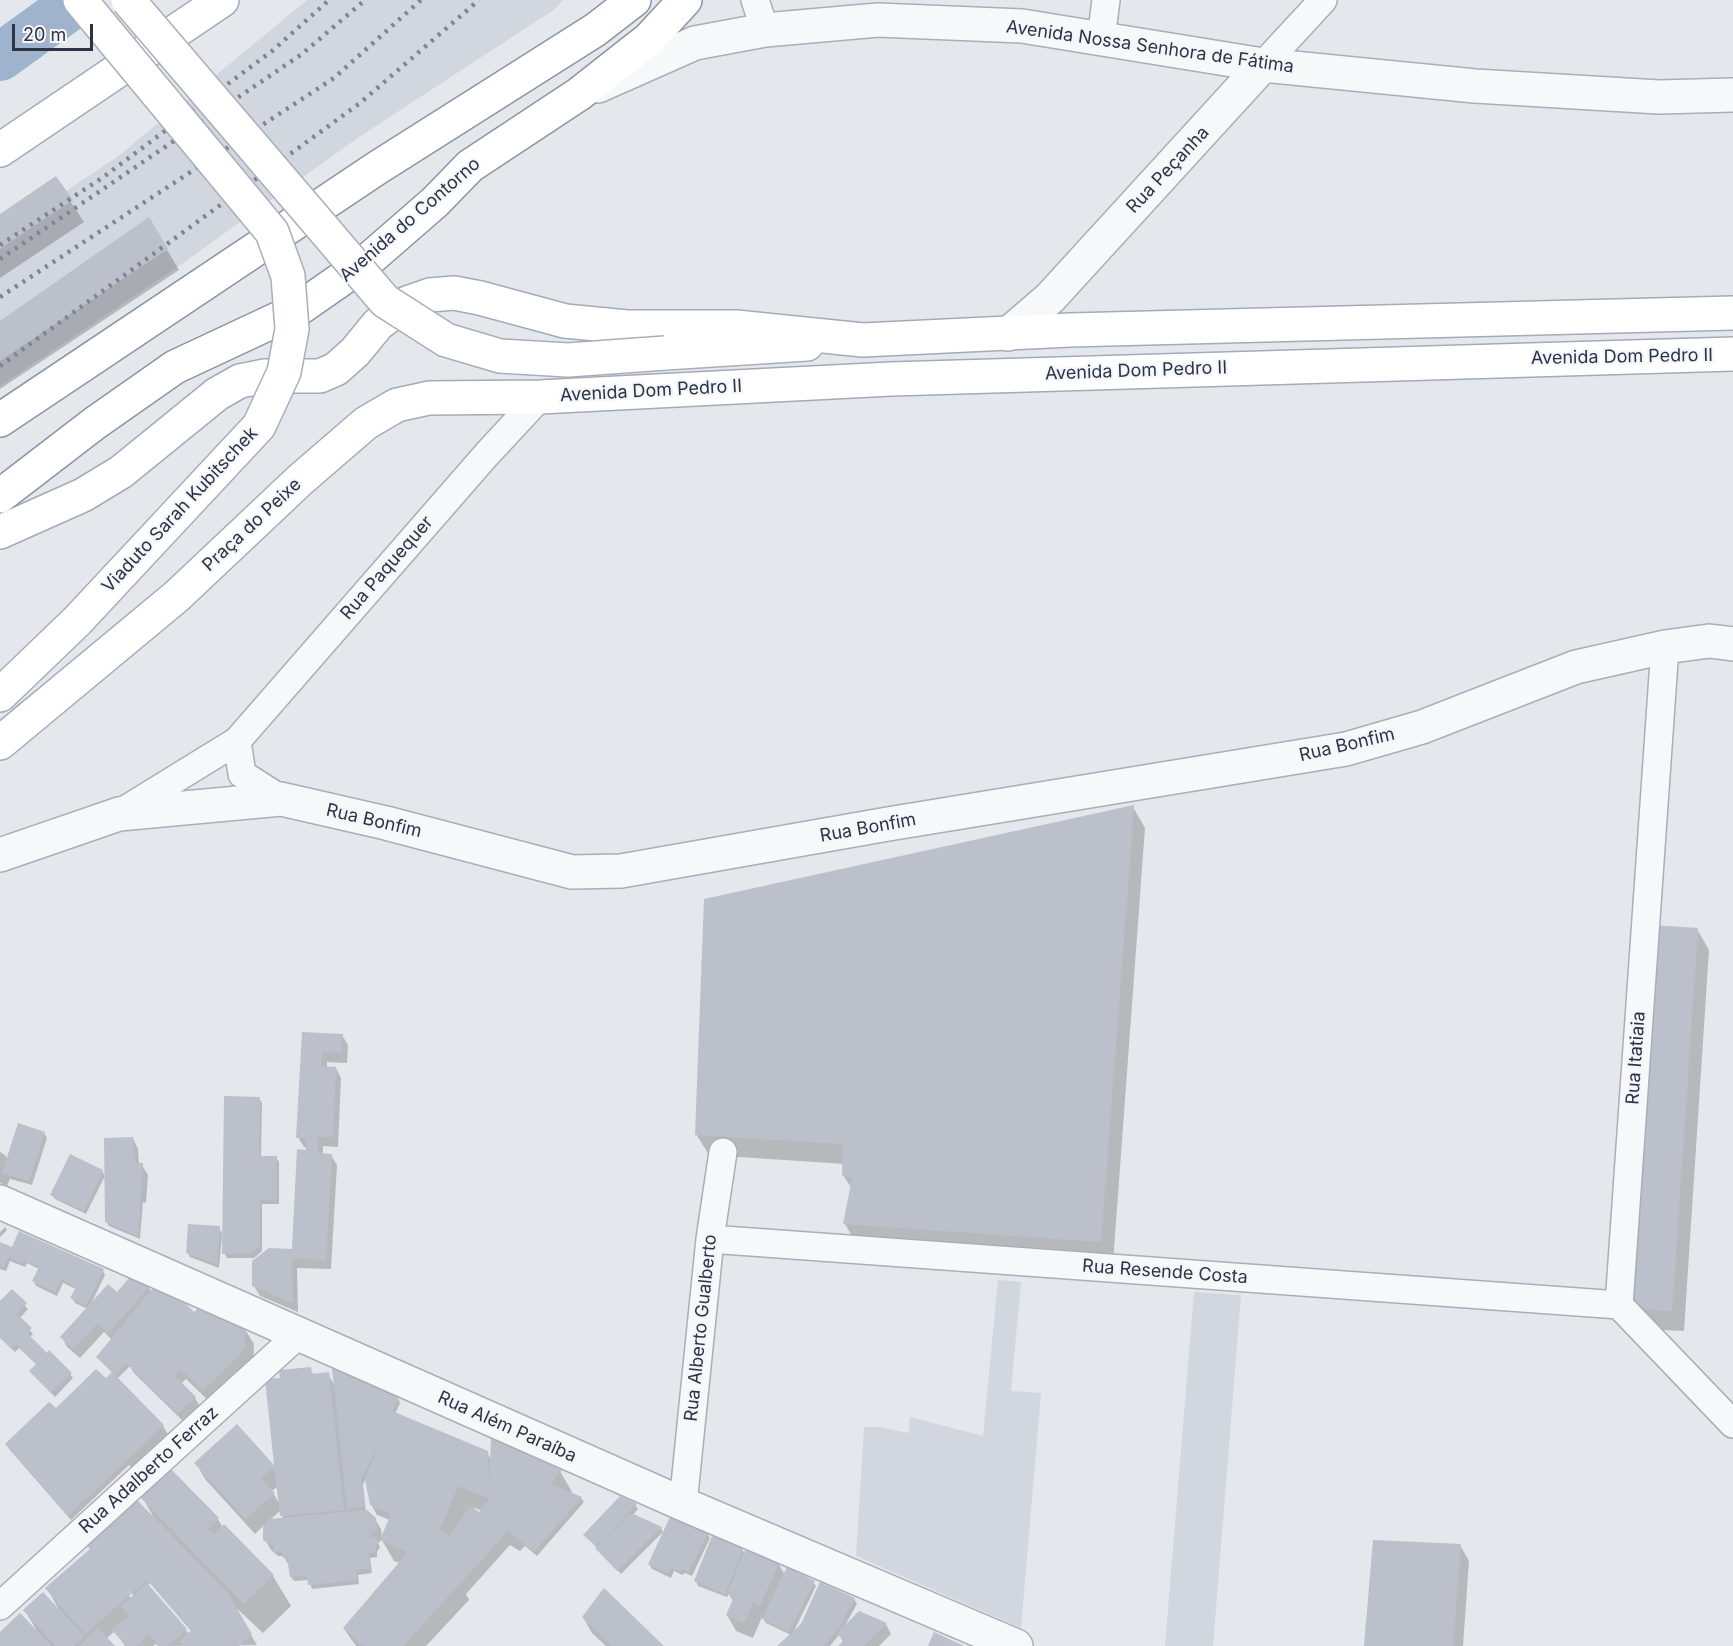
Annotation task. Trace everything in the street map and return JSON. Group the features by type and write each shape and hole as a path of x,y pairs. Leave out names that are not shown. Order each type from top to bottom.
{"main road":[{"name":"Viaduto Sarah Kubitschek","path":"0,696 77,621 259,426 284,372 292,329 288,276 272,232 80,0"},
{"path":"126,0 174,112"},
{"name":"Avenida Dom Pedro II","path":"126,0 385,301 446,340 500,356 568,360 863,340 1070,330 1733,313"},
{"path":"0,420 377,168 595,30 634,0"},
{"name":"Avenida do Contorno","path":"0,496 95,423 175,367 297,310 330,289 366,262 435,202 470,166 579,94 649,39 686,0"},
{"path":"0,150 208,6"},
{"path":"0,532 83,495 121,472 217,394 240,381 265,376 320,376 336,369 355,352 378,324 407,303 430,295 454,293 522,308 565,321 627,327 736,327 863,340"},
{"name":"Avenida Dom Pedro II","path":"540,397 891,379 1733,354"},
{"name":"Praça do Peixe","path":"0,743 177,596 300,480 366,423 397,405 429,398 540,397"}],"street":[{"path":"1101,39 1106,0"},
{"name":"Rua Peçanha","path":"1008,334 1050,298 1323,0"},
{"name":"Avenida Nossa Senhora de Fátima","path":"579,94 760,15 1022,26 1263,65 1487,87 1659,97 1733,94"},
{"name":"Rua Paquequer","path":"119,814 237,741 487,454 540,397"},
{"name":"Rua Bonfim","path":"0,855 119,814 281,799 386,823 572,872 621,871 888,824 1346,749 1422,727 1576,667 1665,647 1708,641 1733,644"},
{"name":"Rua Itatiaia","path":"1619,1305 1665,647"},
{"path":"237,741 242,774 281,799"},
{"name":"Rua Alberto Gualberto","path":"682,1504 710,1239 723,1152"},
{"name":"Rua Além Paraíba","path":"0,1202 682,1504 1016,1646"},
{"name":"Rua Resende Costa","path":"710,1239 1619,1305"},
{"path":"1619,1305 1733,1424"},
{"name":"Rua Adalberto Ferraz","path":"0,1606 298,1335"}],"shaded area":[{"path":"307,0 563,0 555,9 359,137 176,268 0,386 0,235 117,157"},
{"path":"998,1280 1021,1282 1011,1391 1041,1393 1021,1628 856,1556 864,1427 878,1427 909,1433 910,1417 983,1436"},
{"path":"1194,1292 1241,1295 1213,1646 1165,1646"}],"building":[{"path":"56,176 73,200 0,249 0,214"},
{"path":"149,217 168,249 0,361 0,321"},
{"path":"1134,805 1101,1242 843,1224 852,1178 842,1175 843,1144 695,1135 704,899"},
{"path":"1652,925 1698,928 1672,1311 1626,1308"},
{"path":"302,1032 343,1034 341,1053 322,1052 321,1066 336,1067 333,1137 318,1137 318,1153 332,1154 326,1260 292,1258 293,1303 252,1286 252,1261 269,1248 292,1249 297,1149 306,1150 306,1138 296,1138"},
{"path":"224,1096 260,1097 259,1156 277,1156 277,1200 260,1200 260,1246 251,1254 222,1254"},
{"path":"18,1123 45,1132 29,1181 2,1173"},
{"path":"133,1137 135,1163 143,1163 138,1236 105,1222 104,1138"},
{"path":"70,1154 103,1170 84,1211 50,1195"},
{"path":"188,1224 220,1226 217,1264 186,1253"},
{"path":"19,1231 104,1269 86,1306 70,1298 76,1287 61,1279 55,1292 32,1281 39,1267 24,1260 22,1263 8,1257 4,1267 0,1266 0,1242 12,1247"},
{"path":"129,1278 150,1286 108,1333 98,1323 73,1349 60,1337 108,1284 117,1292"},
{"path":"154,1287 186,1304 194,1312 201,1305 245,1327 245,1348 203,1391 181,1369 174,1375 196,1397 178,1414 126,1363 115,1375 164,1425 68,1516 5,1444 49,1402 56,1408 96,1369 106,1378 112,1372 96,1357"},
{"path":"12,1289 27,1303 17,1314 32,1328 27,1333 47,1353 49,1350 72,1373 51,1393 29,1371 36,1364 16,1344 11,1349 0,1337 0,1301"},
{"path":"311,1367 312,1374 329,1372 344,1510 280,1516 274,1466 261,1478 275,1493 245,1519 194,1463 237,1424 274,1465 265,1379 280,1378 279,1370"},
{"path":"332,1368 399,1397 392,1411 488,1451 489,1489 491,1438 562,1470 550,1484 582,1497 534,1552 508,1531 403,1646 364,1646 343,1628 408,1552 380,1540 391,1514 370,1505 365,1479 384,1432 361,1480 365,1506 347,1509","holes":["458,1486 490,1499 479,1512 470,1506 449,1536 440,1529"]},
{"path":"170,1468 219,1518 208,1529 214,1535 224,1524 274,1575 244,1604 140,1497"},
{"path":"620,1496 637,1504 596,1546 583,1535"},
{"path":"136,1499 227,1592 252,1634 239,1646 184,1646 179,1641 192,1630 147,1580 132,1594 120,1581 131,1594 85,1634 45,1588 90,1549 86,1545"},
{"path":"367,1510 376,1518 377,1528 368,1537 373,1537 379,1542 375,1547 376,1552 369,1553 370,1569 356,1570 357,1580 308,1585 307,1575 290,1577 287,1558 283,1558 282,1551 274,1552 274,1546 263,1540 263,1527 269,1519"},
{"path":"631,1513 662,1527 617,1571 595,1548"},
{"path":"671,1515 708,1532 689,1572 682,1569 680,1572 671,1568 668,1574 648,1564"},
{"path":"712,1536 743,1548 725,1594 694,1581"},
{"path":"1373,1540 1461,1544 1453,1646 1364,1646"},
{"path":"746,1548 779,1562 760,1606 753,1602 744,1623 726,1615 734,1597 727,1594"},
{"path":"787,1567 815,1581 789,1632 762,1619"},
{"path":"820,1582 855,1598 840,1626 824,1646 777,1646 801,1624"},
{"path":"147,1583 187,1629 167,1646 159,1646 149,1635 136,1646 126,1646 112,1630 129,1615 121,1606"},
{"path":"604,1588 664,1646 612,1646 582,1617"},
{"path":"43,1592 84,1636 74,1646 56,1646 23,1610"},
{"path":"859,1611 887,1623 863,1646 838,1646 843,1641 837,1633"},
{"path":"20,1613 52,1646 0,1646 0,1632"},
{"path":"98,1628 115,1646 79,1646"},
{"path":"934,1632 964,1646 928,1646"}],"waterway":[{"path":"0,57 79,0"}],"railway":[{"path":"0,245 102,178 272,51 329,0"},
{"path":"0,259 302,54 365,0"},
{"path":"0,297 334,78 421,0"},
{"path":"0,366 360,103 479,0"}]}
